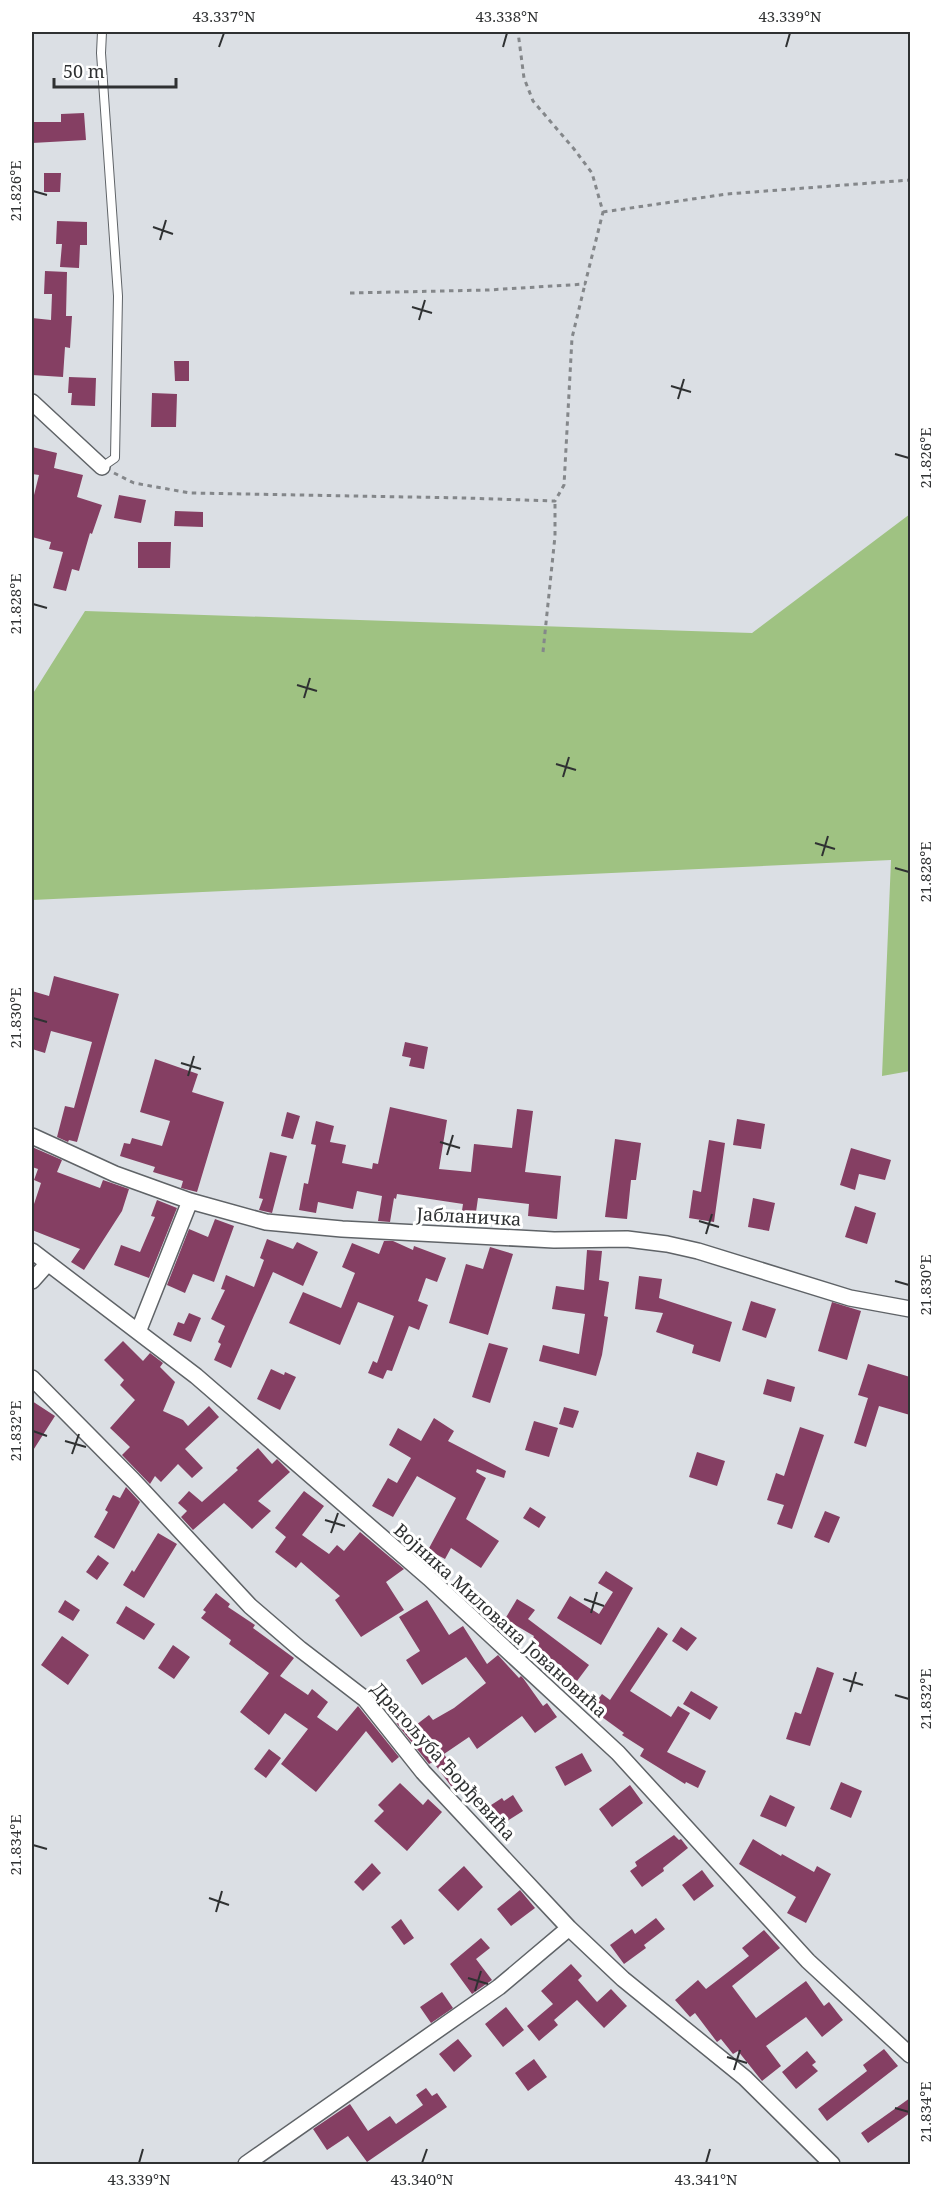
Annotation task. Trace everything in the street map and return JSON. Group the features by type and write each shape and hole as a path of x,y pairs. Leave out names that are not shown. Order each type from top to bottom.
{"street":[{"path":"32,402 102,467"},
{"name":"Јабланичка","path":"32,1136 115,1174 190,1201 266,1222 342,1229 554,1240 627,1239 698,1251 850,1298 910,1309"},
{"path":"138,1332 190,1201"},
{"name":"Војника Милована Јовановића","path":"32,1251 196,1376 429,1578 618,1753 808,1961 910,2055"},
{"path":"32,1281 48,1263"},
{"name":"Драгољуба Ђорђевића","path":"32,1378 133,1480 250,1606 300,1649 365,1699 423,1772 569,1928 623,1979 745,2078 832,2164"},
{"path":"246,2164 499,1987 569,1928"}],"lane":[{"path":"102,32 101,53 118,296 115,458 102,467"}],"path":[{"path":"518,32 524,78 533,101 574,148 592,173 603,212 572,338 564,485 555,501 555,536 543,652"},
{"path":"603,212 727,194 910,180"},
{"path":"350,293 488,290 585,284"},
{"path":"102,467 134,483 190,493 555,501"}],"green space":[{"path":"910,514 910,1071 882,1076 891,860 32,900 32,695 85,611 752,633"}],"building":[{"path":"84,113 86,140 32,143 32,122 61,122 61,114"},
{"path":"44,173 61,173 60,192 44,192"},
{"path":"57,221 87,222 87,245 80,245 79,268 60,267 62,244 56,244"},
{"path":"45,271 67,272 66,316 72,316 70,348 65,347 63,377 32,375 32,318 51,320 52,294 44,294"},
{"path":"174,361 189,361 189,381 175,381"},
{"path":"69,377 96,378 95,406 71,405 72,393 68,393"},
{"path":"152,393 177,394 176,427 151,427"},
{"path":"32,447 57,453 54,468 83,475 77,497 102,505 92,534 90,533 79,571 72,569 66,591 53,588 63,552 49,549 51,542 32,537 32,503 39,475 32,474"},
{"path":"119,495 146,500 141,523 114,518"},
{"path":"175,511 203,512 203,527 174,526"},
{"path":"138,542 171,542 170,568 138,568"},
{"path":"54,976 119,994 77,1142 69,1140 68,1142 57,1137 65,1106 74,1108 92,1042 51,1031 45,1053 32,1049 32,991 49,996"},
{"path":"405,1042 428,1047 424,1069 409,1066 411,1058 402,1056"},
{"path":"155,1059 198,1074 192,1092 224,1102 197,1192 181,1188 183,1181 153,1172 155,1167 120,1156 124,1143 130,1144 132,1138 162,1146 170,1121 140,1112"},
{"path":"390,1107 447,1120 439,1169 471,1172 474,1144 512,1148 517,1109 533,1111 525,1172 561,1176 557,1219 528,1216 529,1204 478,1198 475,1219 461,1217 463,1204 397,1194 396,1199 394,1198 390,1222 378,1221 382,1196 357,1191 353,1209 318,1202 316,1213 299,1210 304,1183 308,1184 316,1145 311,1144 316,1121 334,1126 330,1142 346,1145 342,1163 372,1169 373,1163 378,1164"},
{"path":"287,1112 300,1116 293,1139 281,1136"},
{"path":"737,1119 765,1124 761,1149 733,1145"},
{"path":"615,1139 641,1143 636,1180 631,1180 627,1219 605,1217"},
{"path":"709,1140 725,1143 714,1222 689,1218 693,1190 701,1192"},
{"path":"32,1147 62,1160 57,1172 100,1188 103,1180 129,1189 122,1211 84,1270 71,1262 80,1249 32,1230 32,1210 41,1183 34,1180 38,1169 32,1167"},
{"path":"851,1148 891,1160 885,1180 859,1174 855,1190 840,1185"},
{"path":"270,1152 287,1156 272,1213 259,1210 263,1199 259,1198"},
{"path":"753,1198 775,1203 769,1231 748,1227"},
{"path":"157,1200 177,1208 149,1278 114,1265 121,1245 140,1252 155,1217 151,1216"},
{"path":"855,1206 876,1213 867,1244 845,1237"},
{"path":"215,1219 234,1226 214,1282 193,1274 185,1293 167,1285 189,1229 208,1237"},
{"path":"267,1239 293,1249 297,1242 318,1252 303,1286 273,1272 231,1368 214,1360 225,1326 211,1319 225,1290 221,1289 226,1275 254,1287 264,1260 260,1258"},
{"path":"384,1241 393,1241 413,1250 414,1246 446,1258 437,1282 426,1278 418,1301 428,1305 419,1330 409,1326 392,1371 387,1370 383,1379 368,1373 373,1361 377,1363 394,1316 358,1302 340,1345 289,1323 303,1292 341,1308 355,1273 342,1267 352,1243 379,1254"},
{"path":"490,1247 513,1254 488,1335 449,1323 466,1264 483,1269"},
{"path":"587,1250 602,1251 599,1280 609,1282 604,1316 608,1317 596,1376 539,1361 543,1345 579,1354 585,1314 552,1309 556,1286 584,1290"},
{"path":"639,1276 662,1279 659,1298 732,1322 720,1362 692,1353 694,1345 656,1332 663,1313 635,1309"},
{"path":"751,1301 776,1309 766,1338 742,1330"},
{"path":"832,1302 861,1311 847,1360 818,1351"},
{"path":"189,1313 201,1318 191,1342 173,1335 178,1322 184,1324"},
{"path":"123,1341 143,1361 150,1353 163,1363 160,1367 175,1382 163,1411 183,1420 188,1426 209,1406 219,1417 185,1449 203,1468 192,1478 178,1464 161,1482 155,1476 150,1484 122,1455 130,1447 110,1428 135,1400 120,1385 124,1380 104,1360"},
{"path":"489,1343 508,1348 490,1403 472,1397"},
{"path":"868,1364 910,1377 910,1415 879,1406 866,1447 854,1443 868,1398 858,1395"},
{"path":"271,1369 296,1377 280,1410 257,1399"},
{"path":"767,1379 795,1387 791,1402 763,1394"},
{"path":"32,1401 55,1416 32,1452"},
{"path":"564,1407 579,1411 573,1428 559,1424"},
{"path":"434,1418 454,1431 448,1441 506,1471 504,1478 477,1469 476,1472 486,1478 466,1519 499,1541 481,1568 451,1548 445,1559 428,1550 456,1498 417,1476 393,1517 372,1506 388,1478 397,1483 411,1458 389,1445 398,1428 421,1441"},
{"path":"534,1421 558,1428 549,1457 525,1450"},
{"path":"800,1427 824,1435 792,1529 777,1524 784,1505 767,1500 776,1473 784,1476"},
{"path":"258,1448 272,1464 277,1459 290,1472 258,1501 271,1511 252,1529 224,1503 193,1530 181,1517 187,1511 178,1503 189,1491 202,1502 238,1470 236,1468"},
{"path":"697,1452 725,1461 717,1486 689,1477"},
{"path":"126,1487 140,1502 114,1549 94,1537 108,1512 105,1510 113,1495 120,1498"},
{"path":"304,1491 324,1506 302,1535 329,1554 337,1545 344,1551 360,1532 404,1569 386,1582 404,1610 361,1637 335,1600 340,1596 301,1562 296,1568 275,1552 286,1537 275,1528"},
{"path":"530,1507 546,1517 539,1528 523,1518"},
{"path":"825,1511 840,1517 829,1543 814,1537"},
{"path":"158,1533 177,1544 144,1598 123,1585 132,1570 134,1572"},
{"path":"98,1555 109,1563 97,1580 86,1572"},
{"path":"606,1571 633,1588 601,1645 557,1618 570,1596 599,1614 613,1592 598,1583"},
{"path":"216,1593 230,1604 228,1607 255,1625 253,1628 294,1658 280,1676 308,1695 312,1689 328,1702 317,1717 337,1731 358,1706 399,1757 392,1763 366,1731 316,1792 281,1764 308,1729 285,1713 269,1735 240,1712 269,1673 229,1644 231,1640 201,1618 206,1612 203,1610"},
{"path":"517,1599 535,1610 528,1619 589,1665 571,1689 554,1676 562,1666 528,1646 534,1636 505,1619"},
{"path":"65,1600 80,1610 73,1621 58,1612"},
{"path":"427,1600 449,1635 463,1626 487,1664 498,1655 519,1678 521,1676 523,1678 543,1706 547,1703 557,1717 535,1733 522,1716 477,1749 469,1737 444,1754 463,1784 454,1790 433,1762 429,1764 389,1714 397,1708 412,1728 429,1715 433,1720 454,1708 486,1683 466,1657 422,1685 406,1660 420,1651 399,1617"},
{"path":"126,1606 155,1624 144,1640 116,1623"},
{"path":"658,1627 668,1634 630,1691 671,1717 678,1706 690,1713 667,1752 706,1771 698,1788 686,1782 685,1784 640,1756 644,1749 622,1735 624,1733 591,1709 602,1694 610,1700"},
{"path":"681,1627 697,1638 687,1651 672,1641"},
{"path":"62,1636 89,1655 68,1685 41,1665"},
{"path":"173,1645 190,1657 174,1679 158,1668"},
{"path":"817,1667 834,1673 810,1746 786,1739 795,1712 801,1714"},
{"path":"691,1691 718,1707 710,1720 683,1704"},
{"path":"269,1749 281,1758 266,1778 254,1769"},
{"path":"582,1753 592,1771 565,1786 555,1767"},
{"path":"841,1782 862,1791 851,1818 830,1809"},
{"path":"400,1783 423,1805 428,1799 442,1812 407,1851 374,1821 384,1811 378,1805"},
{"path":"630,1785 643,1803 612,1827 599,1809"},
{"path":"513,1795 523,1811 499,1826 488,1807 502,1798 504,1801"},
{"path":"770,1795 795,1807 786,1827 760,1816"},
{"path":"674,1835 679,1840 681,1839 688,1848 663,1868 664,1871 642,1887 630,1871 637,1866 635,1862"},
{"path":"753,1839 814,1872 817,1866 831,1874 806,1923 787,1913 796,1897 739,1864"},
{"path":"372,1863 381,1873 363,1891 354,1882"},
{"path":"464,1866 483,1887 458,1911 438,1890"},
{"path":"702,1870 714,1886 694,1901 682,1885"},
{"path":"520,1890 535,1908 511,1926 497,1909"},
{"path":"656,1918 665,1929 644,1945 646,1948 624,1964 610,1945 632,1929 635,1934"},
{"path":"401,1919 414,1938 404,1945 391,1927"},
{"path":"764,1930 780,1948 732,1986 756,2018 806,1981 824,2006 829,2002 843,2020 822,2037 806,2017 766,2046 781,2066 762,2081 738,2051 733,2054 721,2039 717,2042 695,2013 690,2017 675,2000 698,1980 706,1989 749,1956 742,1948"},
{"path":"481,1938 490,1948 476,1959 492,1980 472,1994 450,1964"},
{"path":"571,1964 582,1976 578,1980 597,2002 611,1989 627,2006 604,2028 577,2000 554,2020 558,2025 539,2041 527,2026 553,2004 541,1991"},
{"path":"442,1992 453,2008 431,2023 420,2007"},
{"path":"506,2007 524,2030 503,2047 485,2024"},
{"path":"458,2039 472,2056 454,2072 439,2054"},
{"path":"884,2049 898,2066 827,2121 818,2109 867,2071 863,2065"},
{"path":"807,2051 816,2062 812,2065 818,2071 796,2089 782,2072"},
{"path":"534,2059 547,2077 528,2091 515,2073"},
{"path":"426,2088 432,2096 437,2093 447,2107 367,2162 348,2136 327,2150 313,2129 350,2104 368,2131 390,2116 396,2124 423,2105 416,2095"},
{"path":"910,2098 910,2113 868,2143 861,2133"}]}
